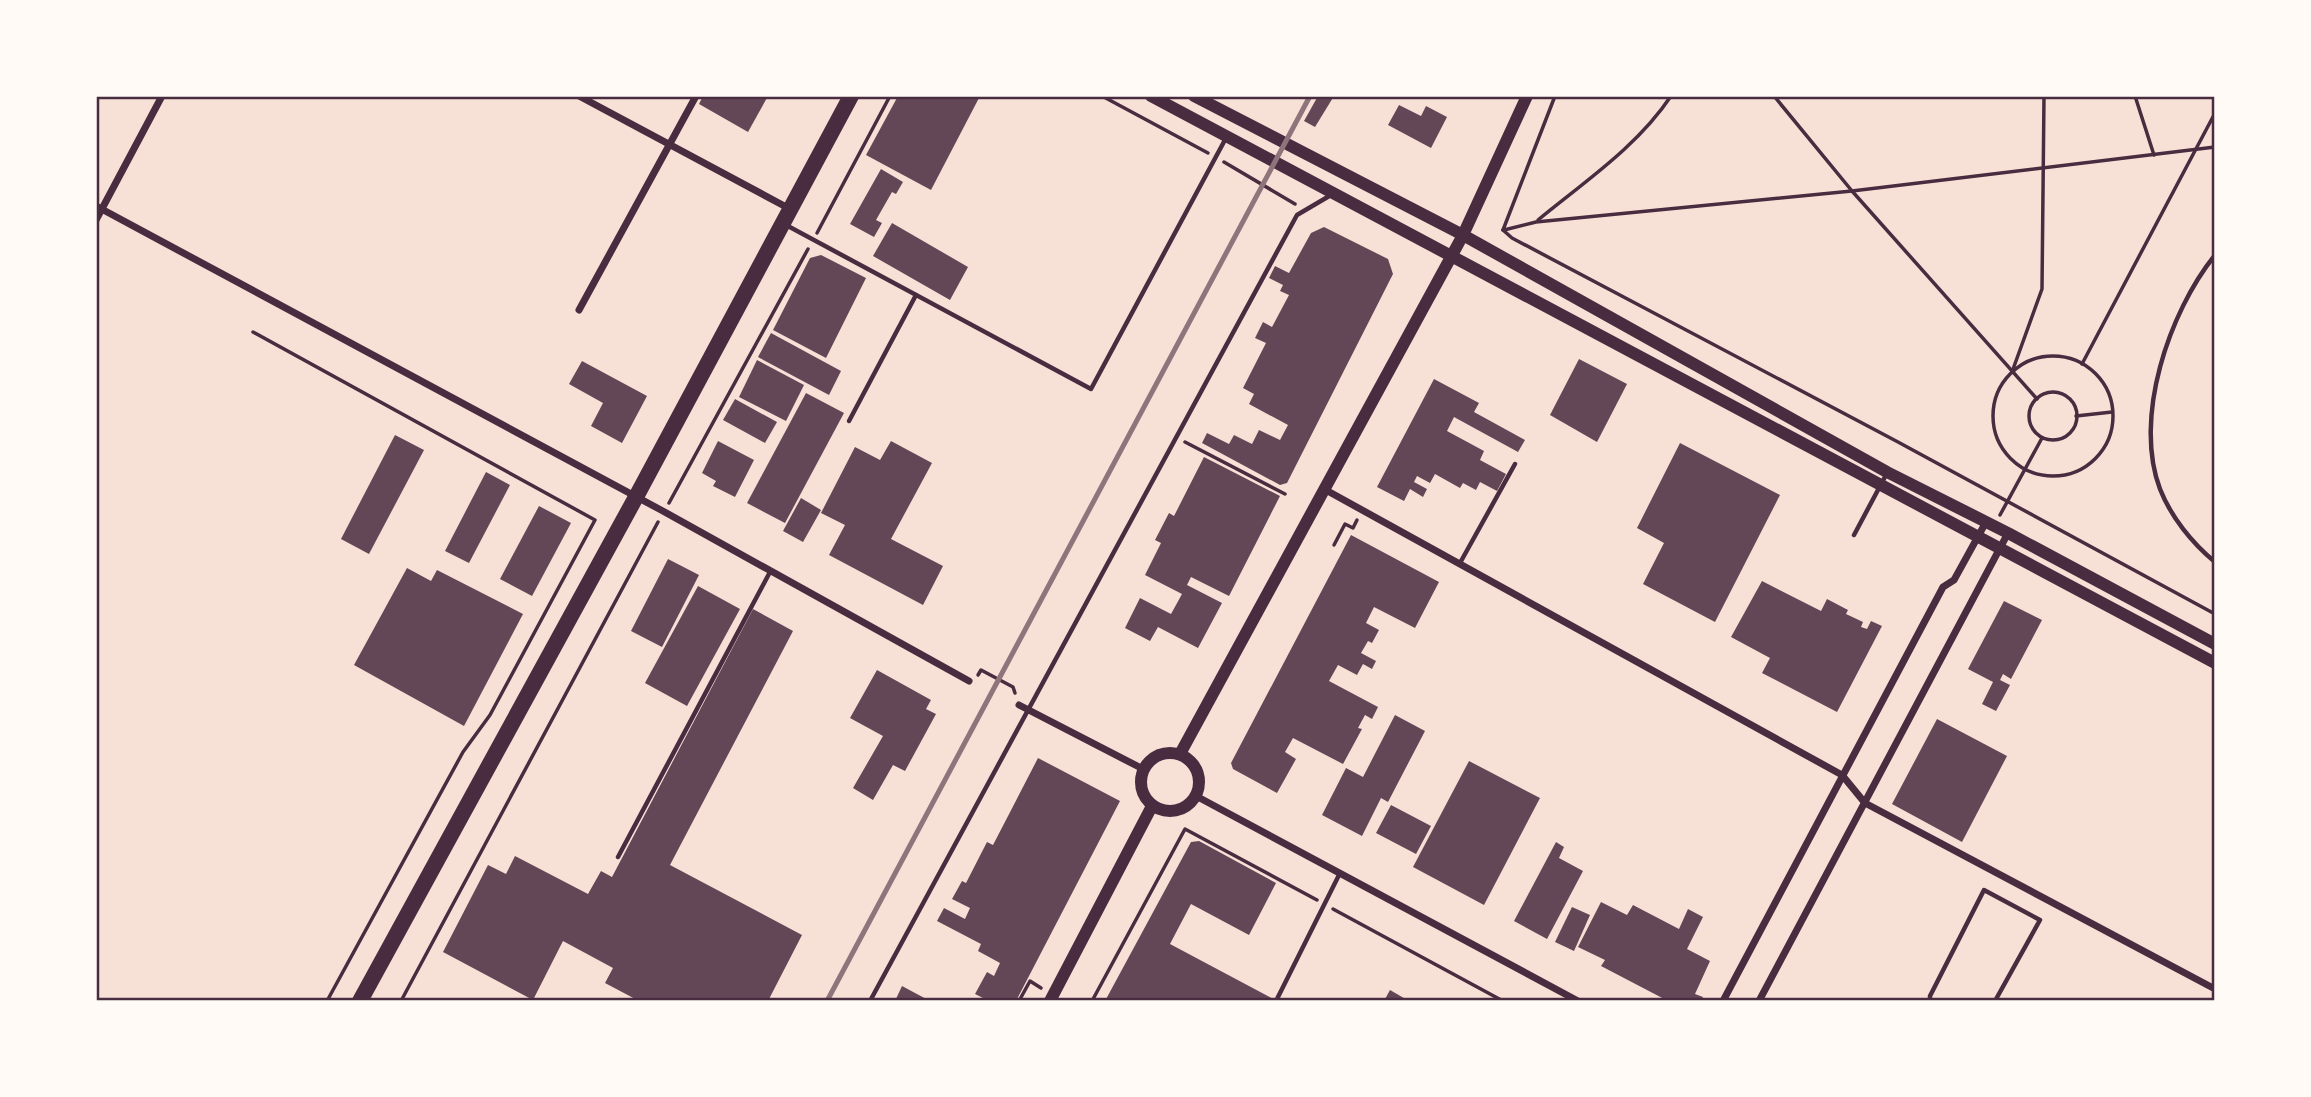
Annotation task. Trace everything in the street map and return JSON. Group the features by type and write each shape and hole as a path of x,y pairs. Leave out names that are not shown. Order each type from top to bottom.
{"highway":[{"path":"360,1001 636,497 851,96"}],"street":[{"path":"96,220 99,207 162,96"},
{"path":"579,96 669,145 787,216"},
{"path":"579,310 696,96"},
{"path":"1151,96 2215,663"},
{"path":"1194,96 1463,235 1887,472 2008,533 2215,645"},
{"path":"1180,754 1463,235 1527,96"},
{"path":"99,207 664,512 969,681"},
{"path":"1325,489 1842,775 1865,803 2215,989"},
{"path":"1723,1001 1943,587 1954,580 1978,537 1990,524"},
{"path":"1759,1001 2008,533"},
{"path":"1019,705 1143,769"},
{"path":"1159,754 1180,754 1188,758 1198,771 1199,788 1196,796 1190,804 1172,812 1161,811 1152,806 1142,793 1143,769 1147,762 1159,754"},
{"path":"1196,796 1577,1001"},
{"path":"1050,1001 1152,806"}],"lane":[{"path":"787,216 813,239 1091,389 1226,137"},
{"path":"870,1001 1297,215 1333,193"},
{"path":"2215,255 2199,275 2187,297 2168,343 2155,395 2152,445 2160,487 2168,507 2195,544 2215,562"},
{"path":"849,421 916,295"},
{"path":"1460,563 1515,464"},
{"path":"1854,535 1887,472"},
{"path":"618,858 770,572"},
{"path":"1276,1001 1340,872"},
{"path":"1930,1001 1930,996 1984,890 2039,920 1995,1001"}],"path":[{"path":"401,1001 890,96"},
{"path":"1503,230 1555,96"},
{"path":"1536,222 1636,138 1671,96"},
{"path":"1774,96 1852,191 2037,399"},
{"path":"2012,372 2042,289 2044,96"},
{"path":"2135,96 2154,155"},
{"path":"2082,364 2215,113"},
{"path":"1503,230 1536,222 1852,191 2215,148"},
{"path":"1503,230 1512,238 1898,442 2215,614"},
{"path":"253,332 595,520 490,715 463,752 327,1001"},
{"path":"2048,356 2068,358 2082,364 2101,380 2110,398 2112,412 2109,437 2100,454 2085,467 2067,475 2048,476 2025,470 2012,461 2001,446 1994,428 1993,408 1999,388 2012,372 2028,361 2048,356"},
{"path":"2048,393 2062,394 2074,405 2076,416 2073,429 2068,435 2053,441 2042,438 2029,422 2031,407 2037,399 2048,393"},
{"path":"2076,416 2112,412"},
{"path":"1177,437 1285,494"},
{"path":"1990,524 2007,503 2042,438"},
{"path":"1334,545 1345,524 1353,528 1357,520"},
{"path":"969,681 974,683 981,670 1013,688 1019,705"},
{"path":"1091,1001 1185,829 1503,1001"},
{"path":"1019,1001 1030,981 1041,988"}],"building":[{"path":"703,96 768,96 748,132 699,104"},
{"path":"898,96 980,96 931,190 866,155"},
{"path":"1318,96 1334,96 1315,127 1304,121"},
{"path":"1399,105 1421,116 1426,106 1447,117 1431,148 1388,125"},
{"path":"881,169 903,182 896,194 892,192 876,220 882,223 874,237 850,224"},
{"path":"892,223 968,267 950,300 873,256"},
{"path":"1324,227 1388,259 1393,274 1287,483 1280,485 1202,443 1207,433 1229,444 1234,435 1252,444 1259,430 1280,440 1288,425 1249,404 1254,394 1243,388 1266,343 1255,338 1263,322 1272,327 1289,295 1280,291 1283,285 1269,278 1275,266 1289,273 1311,233"},
{"path":"821,255 866,278 826,358 773,330 810,258"},
{"path":"771,333 841,371 829,395 758,357"},
{"path":"1579,359 1627,384 1597,442 1550,415"},
{"path":"757,360 804,385 786,421 739,397"},
{"path":"582,361 647,396 622,443 591,426 603,403 569,384"},
{"path":"1434,379 1479,403 1474,412 1525,440 1518,452 1454,417 1447,431 1484,451 1480,460 1506,474 1497,491 1480,482 1476,490 1463,483 1460,488 1435,474 1430,483 1417,476 1414,482 1427,489 1423,497 1410,489 1404,501 1377,487"},
{"path":"806,393 844,413 785,523 747,503"},
{"path":"735,399 777,422 765,443 723,420"},
{"path":"395,435 424,450 369,554 341,539"},
{"path":"718,441 754,460 735,497 713,486 716,481 702,473"},
{"path":"891,441 932,463 891,539 943,566 923,605 829,555 845,525 821,513 855,447 880,460"},
{"path":"1680,443 1780,495 1715,622 1643,584 1664,543 1637,528"},
{"path":"1204,457 1280,496 1229,596 1191,577 1187,585 1222,603 1198,648 1158,627 1150,641 1125,628 1140,598 1171,614 1182,594 1145,575 1161,543 1155,540 1169,513 1174,516"},
{"path":"486,472 510,485 469,563 445,551"},
{"path":"801,498 821,510 803,542 783,531"},
{"path":"539,506 571,523 532,596 500,579"},
{"path":"1351,535 1439,582 1415,628 1374,607 1366,623 1379,630 1372,643 1368,641 1361,653 1376,661 1372,669 1363,664 1357,675 1338,665 1329,681 1378,707 1372,719 1365,715 1358,728 1362,729 1343,764 1293,738 1285,752 1296,759 1277,793 1233,769 1231,763"},
{"path":"668,559 699,575 662,647 631,631"},
{"path":"407,568 431,581 437,570 523,614 464,726 354,665"},
{"path":"1762,581 1821,611 1827,599 1848,610 1846,614 1863,622 1861,627 1867,629 1871,621 1882,626 1837,712 1762,673 1770,658 1731,637"},
{"path":"698,586 740,609 687,706 645,683"},
{"path":"2004,601 2042,620 2011,679 2003,674 2000,680 2010,685 1996,711 1982,704 1993,682 1968,669"},
{"path":"753,609 793,631 670,865 802,935 768,1001 639,1001 605,983 613,968 563,941 533,1000 443,952 488,865 506,874 515,856 588,894 601,871 612,877"},
{"path":"877,670 931,700 926,709 936,714 905,771 893,765 873,800 853,788 883,736 850,718"},
{"path":"1395,715 1425,731 1388,802 1381,798 1362,836 1322,815 1346,768 1363,777"},
{"path":"1937,719 2007,756 1962,842 1892,804"},
{"path":"1038,758 1120,801 1016,1001 989,1001 975,994 987,972 994,976 1000,963 978,951 981,944 937,921 944,908 965,919 970,908 952,899 962,881 966,883 987,842 993,845"},
{"path":"1469,761 1540,798 1484,905 1413,867"},
{"path":"1391,805 1431,826 1416,854 1376,833"},
{"path":"1199,841 1276,883 1249,935 1191,904 1170,944 1277,1001 1105,1001 1191,842"},
{"path":"1556,842 1564,847 1559,858 1583,871 1547,939 1514,921"},
{"path":"1601,902 1627,915 1633,905 1679,929 1688,909 1703,917 1687,949 1710,961 1695,994 1703,997 1701,1001 1668,1001 1601,966 1605,960 1578,947"},
{"path":"1572,907 1590,915 1574,951 1555,942"},
{"path":"902,986 930,1001 895,1001"},
{"path":"1390,990 1409,1001 1384,1001"}],"railway":[{"path":"827,1001 1310,96"}]}
